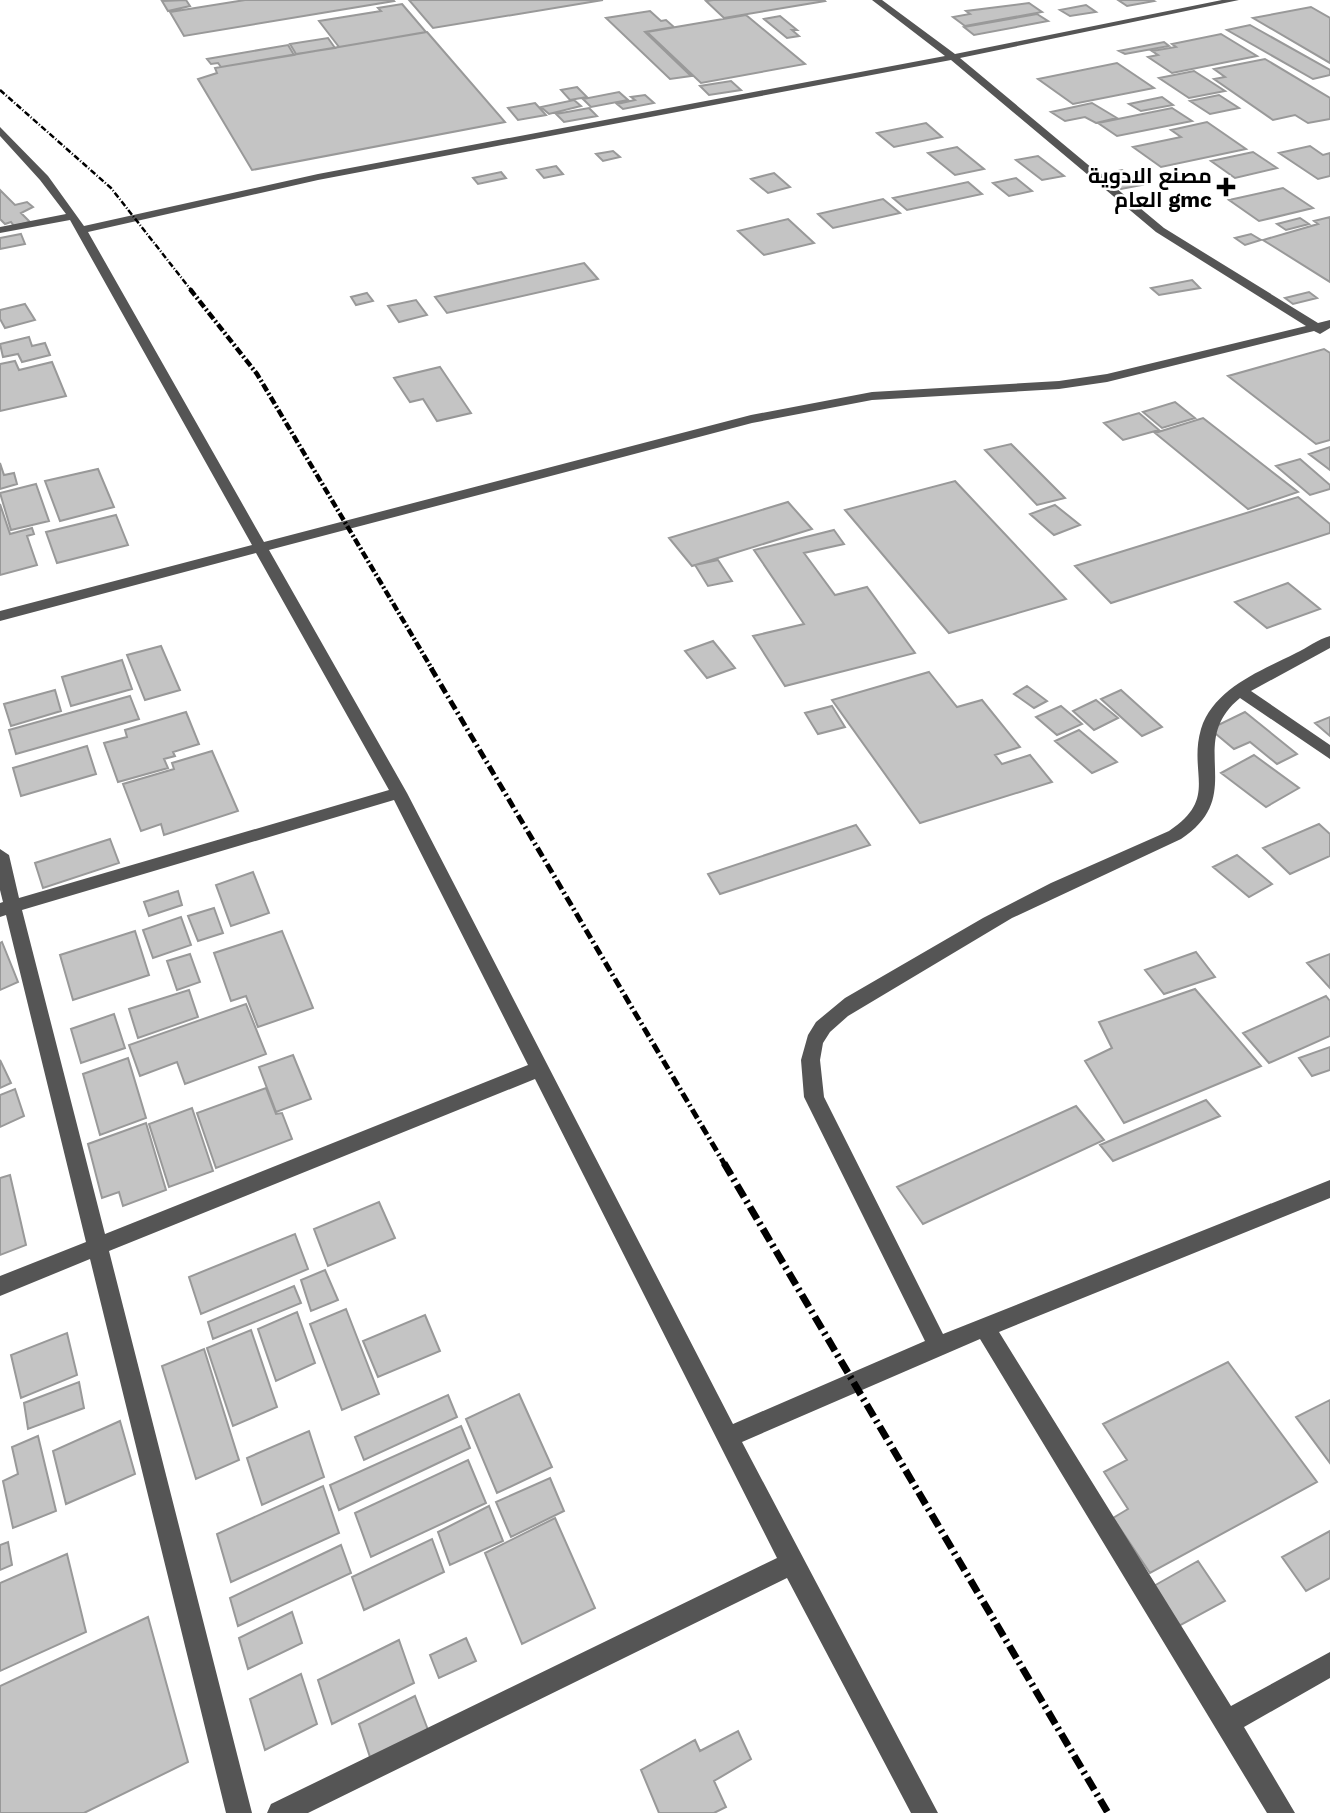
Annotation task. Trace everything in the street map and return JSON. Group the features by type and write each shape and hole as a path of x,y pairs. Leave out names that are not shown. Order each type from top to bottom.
{"street":[{"path":"876,0 953,57 1160,230 1315,328 1330,334"},
{"path":"0,230 76,223 953,57 1235,0"},
{"path":"0,130 44,178 76,223 399,793 792,1563 925,1813"},
{"path":"0,616 751,419 872,397 1059,385 1107,378 1330,324"},
{"path":"937,1346 814,1097 809,1068 813,1045 823,1027 857,1001 981,927 1094,870 1179,834 1205,806 1208,793 1204,742 1217,710 1240,691 1330,641"},
{"path":"1240,691 1330,752"},
{"path":"7,908 399,793"},
{"path":"0,855 7,908 97,1247 239,1813"},
{"path":"0,1286 541,1068"},
{"path":"728,1437 937,1346 1330,1189"},
{"path":"984,1327 1282,1813"},
{"path":"280,1813 792,1563"},
{"path":"1226,1723 1330,1664"}],"building":[{"path":"186,0 190,6 168,11 162,1"},
{"path":"245,0 394,1 184,36 170,12"},
{"path":"409,0 603,0 433,28"},
{"path":"1118,0 1152,0 1154,1 1127,6"},
{"path":"706,1 825,1 724,18"},
{"path":"1029,3 1042,12 965,26 953,17 970,14 966,11"},
{"path":"402,4 426,32 339,47 319,21 381,11 378,8"},
{"path":"1086,5 1096,12 1070,16 1060,10"},
{"path":"1311,7 1330,18 1330,63 1253,18"},
{"path":"650,11 661,21 666,20 674,27 645,32 691,76 670,79 606,18"},
{"path":"1037,14 1048,21 974,35 964,27"},
{"path":"746,15 805,64 701,83 647,32"},
{"path":"780,16 797,30 792,30 799,36 787,38 764,19"},
{"path":"1250,25 1330,70 1330,75 1313,79 1227,30"},
{"path":"427,32 505,122 252,170 198,79 217,73 215,68"},
{"path":"1221,34 1257,56 1172,73 1148,57 1158,55 1152,51 1176,47 1172,44"},
{"path":"328,38 335,48 296,54 290,44"},
{"path":"1164,42 1169,46 1125,54 1119,51"},
{"path":"288,45 294,55 221,67 218,63 211,64 207,59"},
{"path":"1265,59 1330,98 1330,119 1308,123 1295,115 1273,120 1214,79 1225,77 1214,69"},
{"path":"1117,63 1154,88 1073,104 1038,79"},
{"path":"1194,71 1225,91 1189,98 1159,78"},
{"path":"731,81 741,90 709,95 700,86"},
{"path":"577,87 587,97 570,100 561,90"},
{"path":"619,92 628,100 591,107 583,99"},
{"path":"645,95 654,103 623,109 617,104 635,100 631,97"},
{"path":"1219,95 1239,108 1210,114 1190,101"},
{"path":"1162,97 1173,105 1141,111 1129,104"},
{"path":"574,100 581,106 549,114 541,107"},
{"path":"535,103 546,115 518,120 508,108"},
{"path":"1092,103 1117,118 1096,123 1085,117 1065,121 1051,112"},
{"path":"589,108 597,116 564,122 556,114"},
{"path":"1172,108 1192,121 1117,136 1098,123"},
{"path":"1207,122 1246,149 1161,167 1133,147 1181,137 1171,130"},
{"path":"926,123 942,137 894,147 877,133"},
{"path":"1310,146 1323,155 1330,153 1330,176 1318,179 1279,153"},
{"path":"957,147 984,169 955,175 928,153"},
{"path":"613,151 620,157 603,161 596,154"},
{"path":"1253,152 1277,168 1235,178 1211,161"},
{"path":"1038,156 1064,176 1042,180 1016,160"},
{"path":"556,166 563,174 544,178 537,170"},
{"path":"1122,170 1142,185 1121,189 1101,175"},
{"path":"501,172 506,178 478,184 473,178"},
{"path":"774,173 790,187 768,193 751,179"},
{"path":"1016,178 1032,191 1009,196 993,183"},
{"path":"968,182 982,194 907,210 893,198"},
{"path":"1283,188 1313,208 1259,221 1229,200"},
{"path":"0,190 15,205 27,202 33,207 21,213 30,222 14,226 11,222 5,224 0,219"},
{"path":"883,199 900,213 833,228 818,214"},
{"path":"1330,217 1330,282 1263,240 1318,224 1314,221"},
{"path":"1300,218 1309,224 1286,230 1277,224"},
{"path":"788,219 814,243 764,255 738,231"},
{"path":"21,234 25,244 0,249 0,238"},
{"path":"1251,234 1261,240 1245,245 1235,238"},
{"path":"584,263 598,279 447,313 435,297"},
{"path":"1192,280 1200,288 1159,295 1151,288"},
{"path":"1309,292 1317,298 1293,304 1285,298"},
{"path":"367,293 373,301 356,305 351,297"},
{"path":"416,300 427,315 399,322 388,306"},
{"path":"25,304 35,320 5,328 0,319 0,310"},
{"path":"29,337 32,346 45,343 50,355 22,362 18,354 3,357 0,344"},
{"path":"1324,349 1330,353 1330,440 1316,444 1228,376"},
{"path":"15,361 19,370 52,362 66,396 0,411 0,364"},
{"path":"440,367 471,413 437,421 423,399 410,402 394,378"},
{"path":"1175,402 1195,418 1162,428 1143,412"},
{"path":"1139,413 1159,430 1123,440 1104,423"},
{"path":"1203,418 1298,492 1248,509 1155,433"},
{"path":"1011,444 1065,498 1037,505 985,450"},
{"path":"1330,447 1330,470 1309,454"},
{"path":"1300,459 1330,485 1330,489 1310,495 1276,466"},
{"path":"0,463 4,475 14,473 17,484 0,489"},
{"path":"98,469 114,507 60,521 45,481"},
{"path":"955,481 1066,599 949,633 845,510"},
{"path":"36,484 49,521 11,530 0,493"},
{"path":"1298,497 1330,524 1330,533 1111,603 1075,566"},
{"path":"788,502 812,529 692,566 669,538"},
{"path":"0,504 10,534 32,528 34,534 27,536 37,565 0,575"},
{"path":"1055,505 1080,525 1054,535 1030,514"},
{"path":"116,515 128,545 57,563 46,532"},
{"path":"834,530 844,544 804,553 835,595 867,587 915,653 785,686 753,636 804,624 754,550"},
{"path":"718,560 732,581 708,586 695,565"},
{"path":"1288,583 1320,609 1267,628 1235,602"},
{"path":"713,641 735,668 707,678 685,651"},
{"path":"161,646 180,690 145,700 127,655"},
{"path":"122,660 132,689 71,706 62,677"},
{"path":"929,672 957,707 982,700 1020,747 995,755 1002,764 1030,755 1052,782 920,823 832,700"},
{"path":"1027,686 1047,701 1034,708 1014,694"},
{"path":"55,690 61,711 11,726 4,704"},
{"path":"1121,690 1162,727 1142,736 1101,699"},
{"path":"130,696 139,719 16,754 9,730"},
{"path":"1096,700 1118,718 1094,730 1073,711"},
{"path":"832,706 845,727 818,734 805,713"},
{"path":"1061,706 1082,724 1057,735 1036,717"},
{"path":"186,712 199,744 173,752 175,756 164,759 168,768 118,782 104,743 127,737 125,730"},
{"path":"1245,712 1297,754 1277,764 1250,742 1234,749 1210,729"},
{"path":"1330,717 1330,736 1315,723"},
{"path":"1079,730 1117,762 1092,773 1055,741"},
{"path":"87,746 96,774 21,796 13,768"},
{"path":"212,751 238,811 164,835 161,824 141,831 123,784 174,769 172,763"},
{"path":"1254,755 1299,788 1266,807 1221,773"},
{"path":"1319,824 1330,834 1330,856 1290,874 1263,848"},
{"path":"856,825 870,845 720,894 708,874"},
{"path":"110,839 119,863 43,888 35,863"},
{"path":"1237,855 1272,884 1249,897 1213,867"},
{"path":"253,872 269,913 231,926 216,885"},
{"path":"178,891 182,905 149,916 144,902"},
{"path":"214,908 223,933 198,941 188,916"},
{"path":"181,917 191,945 153,958 143,930"},
{"path":"135,931 149,975 73,1000 60,955"},
{"path":"282,931 313,1008 258,1027 246,996 231,1001 214,953"},
{"path":"2,942 18,982 0,990 0,943"},
{"path":"1196,952 1215,977 1164,994 1145,970"},
{"path":"190,954 200,982 177,990 167,961"},
{"path":"1330,954 1330,988 1307,963"},
{"path":"1195,989 1261,1066 1124,1123 1085,1061 1112,1048 1099,1022"},
{"path":"189,990 198,1017 138,1038 129,1009"},
{"path":"1326,996 1330,1001 1330,1036 1269,1063 1243,1033"},
{"path":"246,1004 266,1054 185,1084 177,1062 140,1076 129,1045"},
{"path":"114,1014 125,1048 81,1063 71,1029"},
{"path":"1330,1047 1330,1070 1312,1076 1299,1058"},
{"path":"293,1055 311,1099 276,1112 259,1067"},
{"path":"128,1058 146,1118 100,1135 83,1074"},
{"path":"0,1060 11,1083 0,1088"},
{"path":"266,1088 276,1114 282,1113 292,1139 216,1168 197,1113"},
{"path":"15,1089 24,1116 0,1127 0,1095"},
{"path":"1206,1100 1220,1116 1113,1161 1100,1145"},
{"path":"1076,1106 1104,1140 923,1224 897,1187"},
{"path":"192,1108 213,1171 169,1187 149,1124"},
{"path":"146,1123 166,1190 123,1206 119,1192 102,1198 88,1144"},
{"path":"10,1175 26,1245 0,1255 0,1178"},
{"path":"379,1202 395,1238 328,1266 314,1229"},
{"path":"295,1234 308,1269 201,1314 189,1277"},
{"path":"325,1270 338,1300 311,1311 301,1280"},
{"path":"294,1286 301,1303 213,1339 208,1322"},
{"path":"346,1309 379,1394 342,1410 310,1324"},
{"path":"297,1312 315,1363 276,1381 258,1329"},
{"path":"425,1315 440,1351 378,1377 363,1341"},
{"path":"251,1330 277,1407 233,1426 207,1348"},
{"path":"67,1333 77,1375 21,1398 11,1355"},
{"path":"204,1349 239,1460 196,1479 162,1366"},
{"path":"1228,1362 1317,1482 1150,1573 1113,1518 1128,1509 1104,1472 1127,1460 1103,1424"},
{"path":"79,1382 84,1408 28,1429 24,1403"},
{"path":"519,1394 552,1467 497,1493 466,1419"},
{"path":"448,1395 457,1417 364,1460 355,1437"},
{"path":"1330,1400 1330,1463 1296,1417"},
{"path":"120,1421 135,1474 66,1504 53,1451"},
{"path":"461,1426 470,1448 339,1510 330,1485"},
{"path":"309,1431 324,1477 262,1505 247,1458"},
{"path":"38,1436 56,1511 13,1528 3,1481 18,1474 12,1447"},
{"path":"468,1460 486,1503 371,1557 355,1513"},
{"path":"550,1478 564,1511 511,1537 496,1502"},
{"path":"323,1486 339,1533 231,1582 217,1534"},
{"path":"489,1506 503,1541 450,1565 438,1532"},
{"path":"555,1518 595,1608 522,1644 485,1553"},
{"path":"1330,1531 1330,1578 1306,1591 1282,1557"},
{"path":"432,1539 444,1572 364,1610 352,1577"},
{"path":"8,1542 12,1565 0,1570 0,1545"},
{"path":"341,1545 351,1573 238,1626 230,1598"},
{"path":"67,1554 86,1632 0,1671 0,1583"},
{"path":"1198,1561 1225,1601 1177,1627 1152,1587"},
{"path":"292,1612 302,1643 248,1669 239,1638"},
{"path":"148,1617 188,1762 84,1813 0,1813 0,1686"},
{"path":"466,1638 476,1661 439,1678 430,1655"},
{"path":"399,1640 414,1683 332,1724 318,1680"},
{"path":"301,1674 317,1724 265,1750 250,1699"},
{"path":"415,1696 428,1730 371,1760 359,1724"},
{"path":"738,1731 751,1759 714,1781 726,1807 714,1813 659,1813 641,1770 695,1740 700,1751"}],"railway":[{"path":"0,90 111,188 191,290"},
{"path":"190,289 257,374 432,669"},
{"path":"431,668 725,1165"},
{"path":"724,1163 1108,1813"}],"place":[{"name":"مصنع الادوية العام gmc","path":"1226,187"}]}
